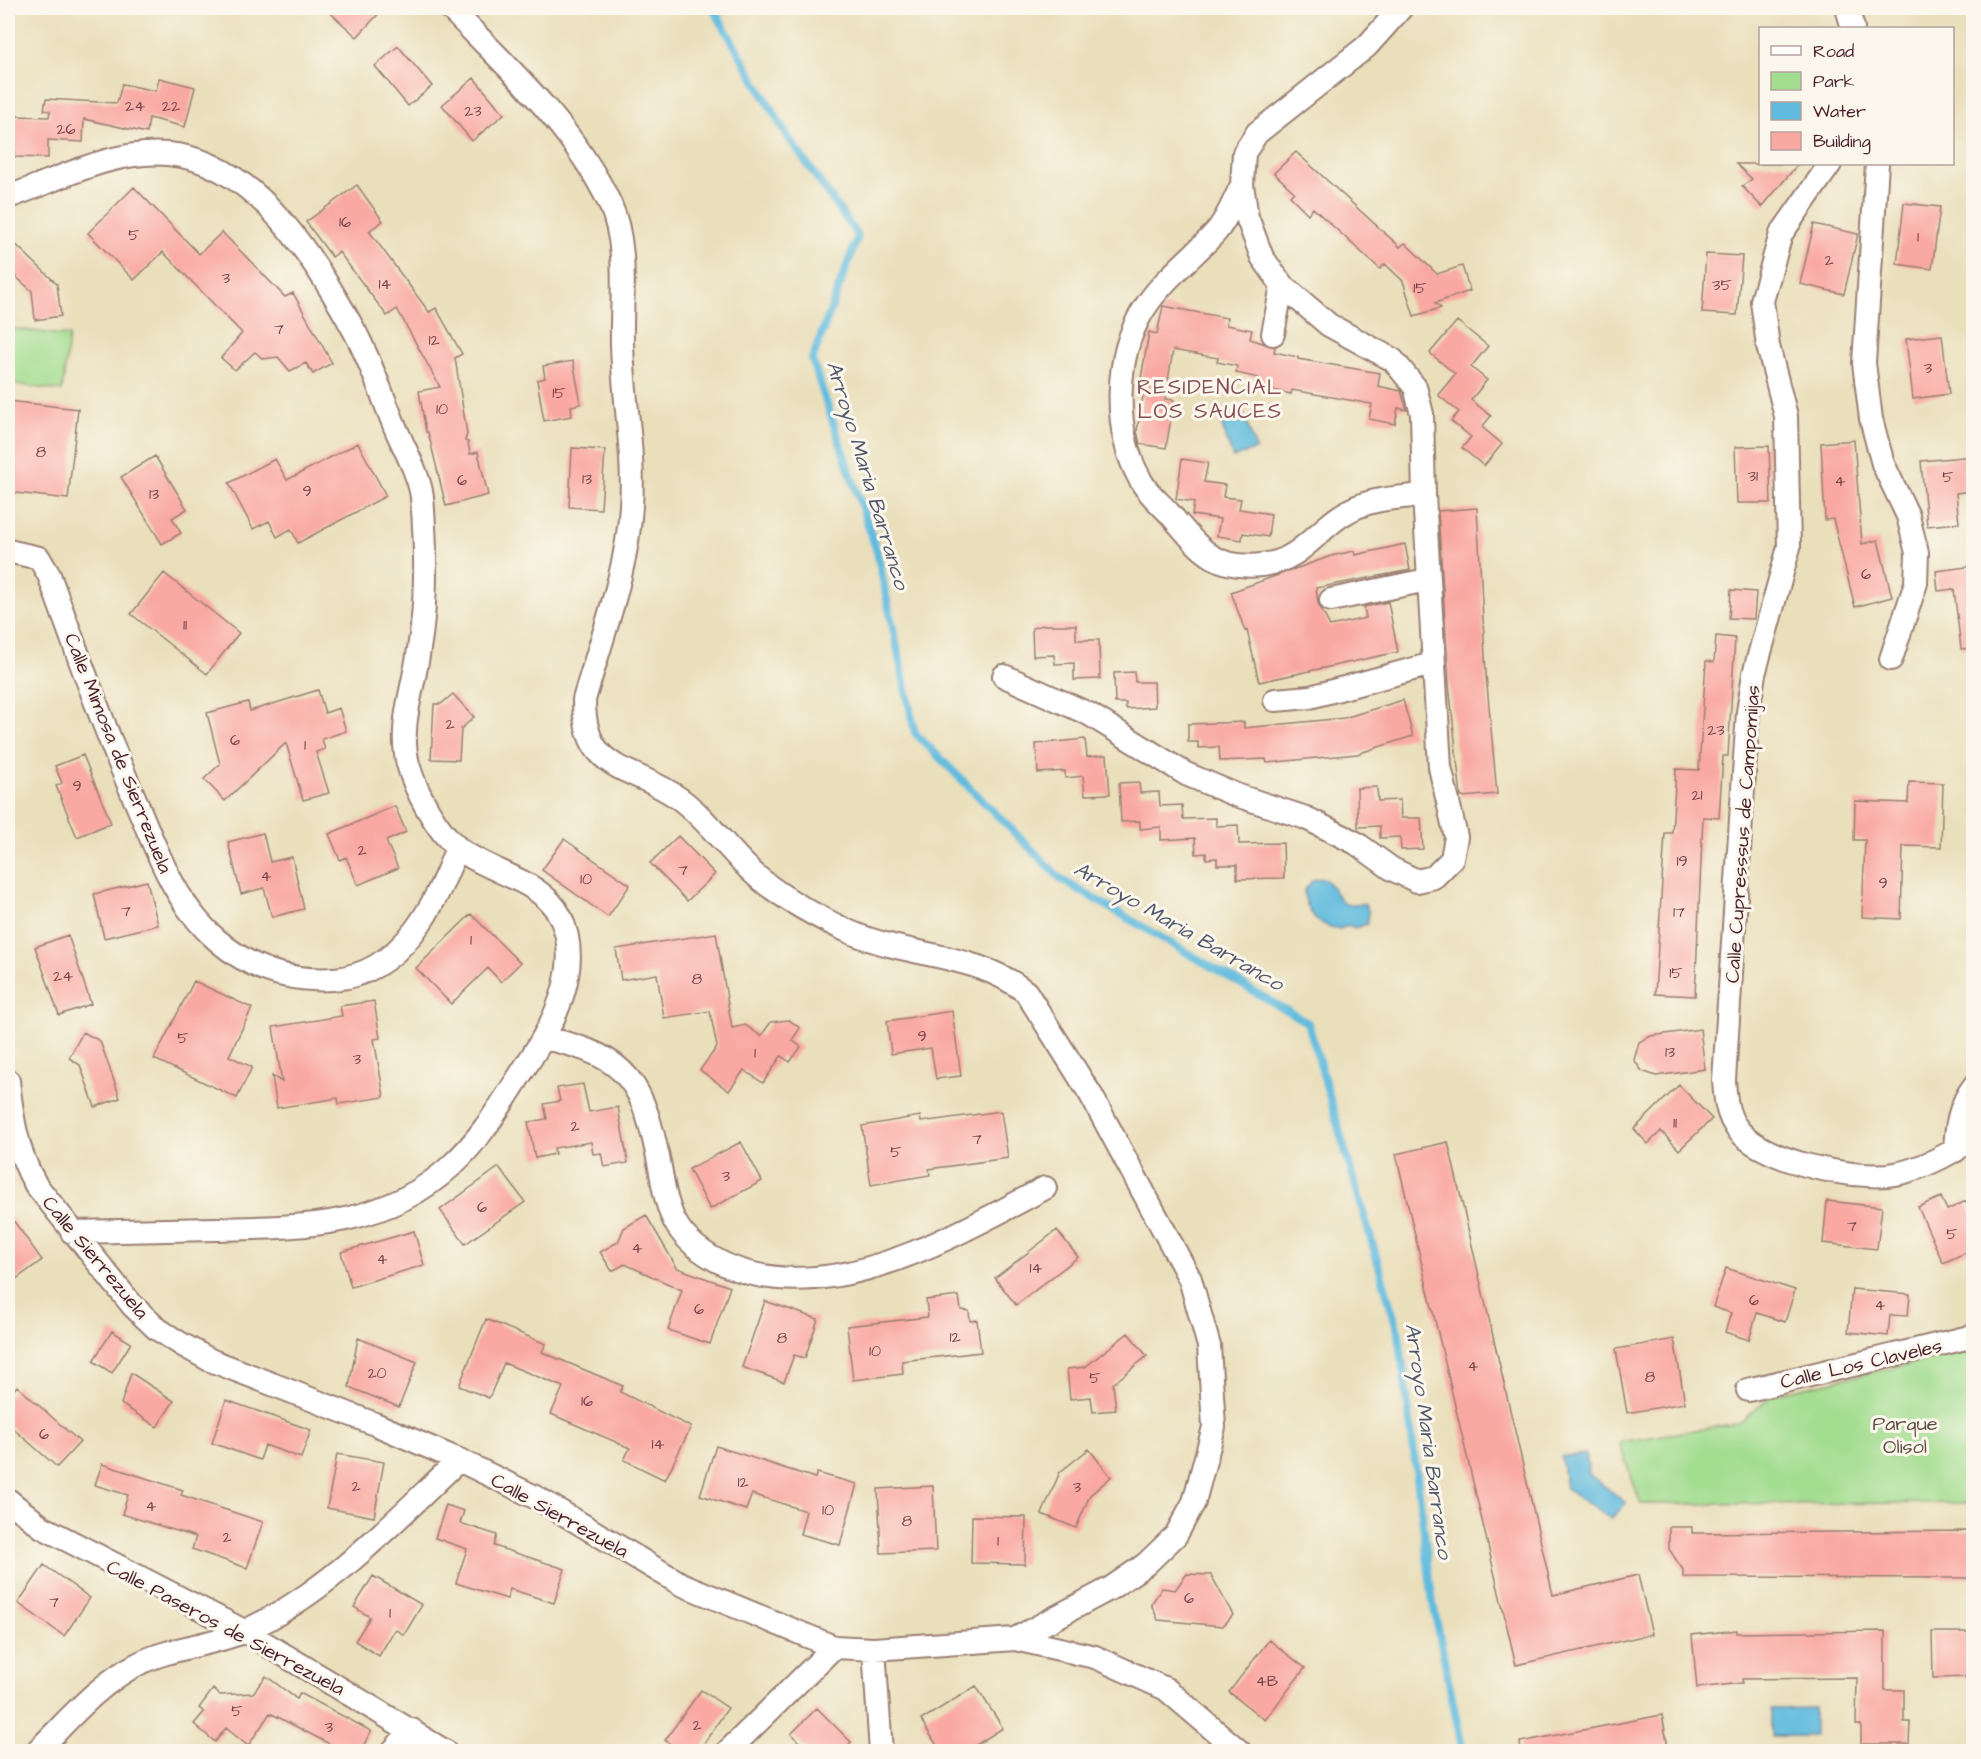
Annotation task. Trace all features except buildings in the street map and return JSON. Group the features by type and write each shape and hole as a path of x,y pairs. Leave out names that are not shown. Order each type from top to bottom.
{"street":[{"path":"450,8 571,137 610,205 618,228 621,252 622,371 631,503 624,563 584,700 584,722 590,744 606,760 678,797 698,814 759,878 818,916 852,933 886,945 994,972 1026,992 1090,1095 1190,1279 1209,1346 1214,1427 1207,1463 1194,1502 1176,1535 1146,1564 1111,1588 1016,1639"},
{"path":"1004,676 1089,714 1186,774 1236,795 1306,818 1356,843 1392,869 1417,881 1434,878 1452,860 1456,837 1440,767 1427,580 1422,414 1415,387 1393,360 1329,325 1282,285 1262,257 1246,218 1242,185 1244,153 1257,133 1367,46 1401,8"},
{"path":"1847,8 1853,27"},
{"path":"8,194 14,195 123,156 169,153 212,164 254,191 291,229 356,334 422,492 424,606 419,652 404,727 408,763 425,807 457,847 549,898 561,918 568,942 569,965 564,992 544,1038 474,1142 451,1167 420,1190 394,1203 347,1219 305,1227 72,1232"},
{"name":"Calle Cupresssus de Campomijas","path":"1829,165 1781,234 1762,301 1768,346 1786,416 1789,547 1754,674 1748,712 1724,1080 1726,1102 1734,1124 1746,1137 1802,1164 1858,1176 1894,1174 1923,1166 1955,1151 1974,1138"},
{"path":"1877,165 1864,363 1871,419 1882,464 1908,516 1917,553 1916,583 1891,659"},
{"path":"1242,185 1217,231 1144,309 1130,340 1122,376 1120,418 1127,450 1140,481 1202,551 1228,565 1265,565 1296,553 1341,515 1373,500 1425,495"},
{"path":"1273,334 1282,285"},
{"name":"Calle Mimosa de Sierrezuela","path":"8,551 39,558 49,575 110,740 167,874 189,909 202,924 216,939 244,961 279,976 312,980 345,978 377,966 403,943 424,919 442,889 457,847"},
{"path":"1331,600 1427,580"},
{"path":"1275,700 1310,697 1432,664"},
{"path":"544,1038 587,1050 608,1059 629,1076 642,1100 651,1126 666,1199 674,1221 689,1241 709,1258 738,1270 763,1276 794,1277 835,1276 868,1269 935,1245 1045,1188"},
{"name":"Calle Sierrezuela","path":"8,1081 17,1139 24,1165 36,1185 132,1305 156,1328 210,1360 375,1424 459,1460 539,1500 681,1584 834,1647 874,1649 1016,1639 1095,1657 1166,1689 1240,1752"},
{"path":"1955,1151 1960,1110 1974,1086"},
{"name":"Calle Los Claveles","path":"1748,1390 1974,1336"},
{"path":"36,1752 106,1684 136,1665 175,1649 243,1631 337,1573 459,1460"},
{"name":"Calle Paseros de Sierrezuela","path":"8,1500 42,1527 243,1631 446,1752"},
{"path":"727,1752 834,1647"},
{"path":"874,1649 881,1752"},
{"path":"392,1752 412,1730"}],"green space":[{"path":"8,328 69,336 62,391 8,383"},
{"name":"Parque Olisol","path":"1973,1350 1973,1503 1641,1504 1619,1442 1739,1423 1774,1394"}],"water":[{"path":"1243,412 1256,449 1233,458 1220,420"},
{"path":"1324,878 1343,903 1365,904 1369,913 1367,924 1355,928 1348,925 1340,929 1325,925 1314,917 1307,906 1304,891 1313,880"},
{"path":"1586,1454 1589,1474 1626,1503 1611,1519 1566,1489 1561,1457"},
{"path":"1814,1708 1814,1736 1771,1736 1771,1709"}],"waterway":[{"name":"Arroyo Maria Barranco","path":"713,8 786,134 858,236 812,360 877,552 915,733 1062,880 1308,1023 1399,1335 1433,1603 1463,1752"}],"district":[{"name":"RESIDENCIAL LOS SAUCES","path":"1210,399"}]}
